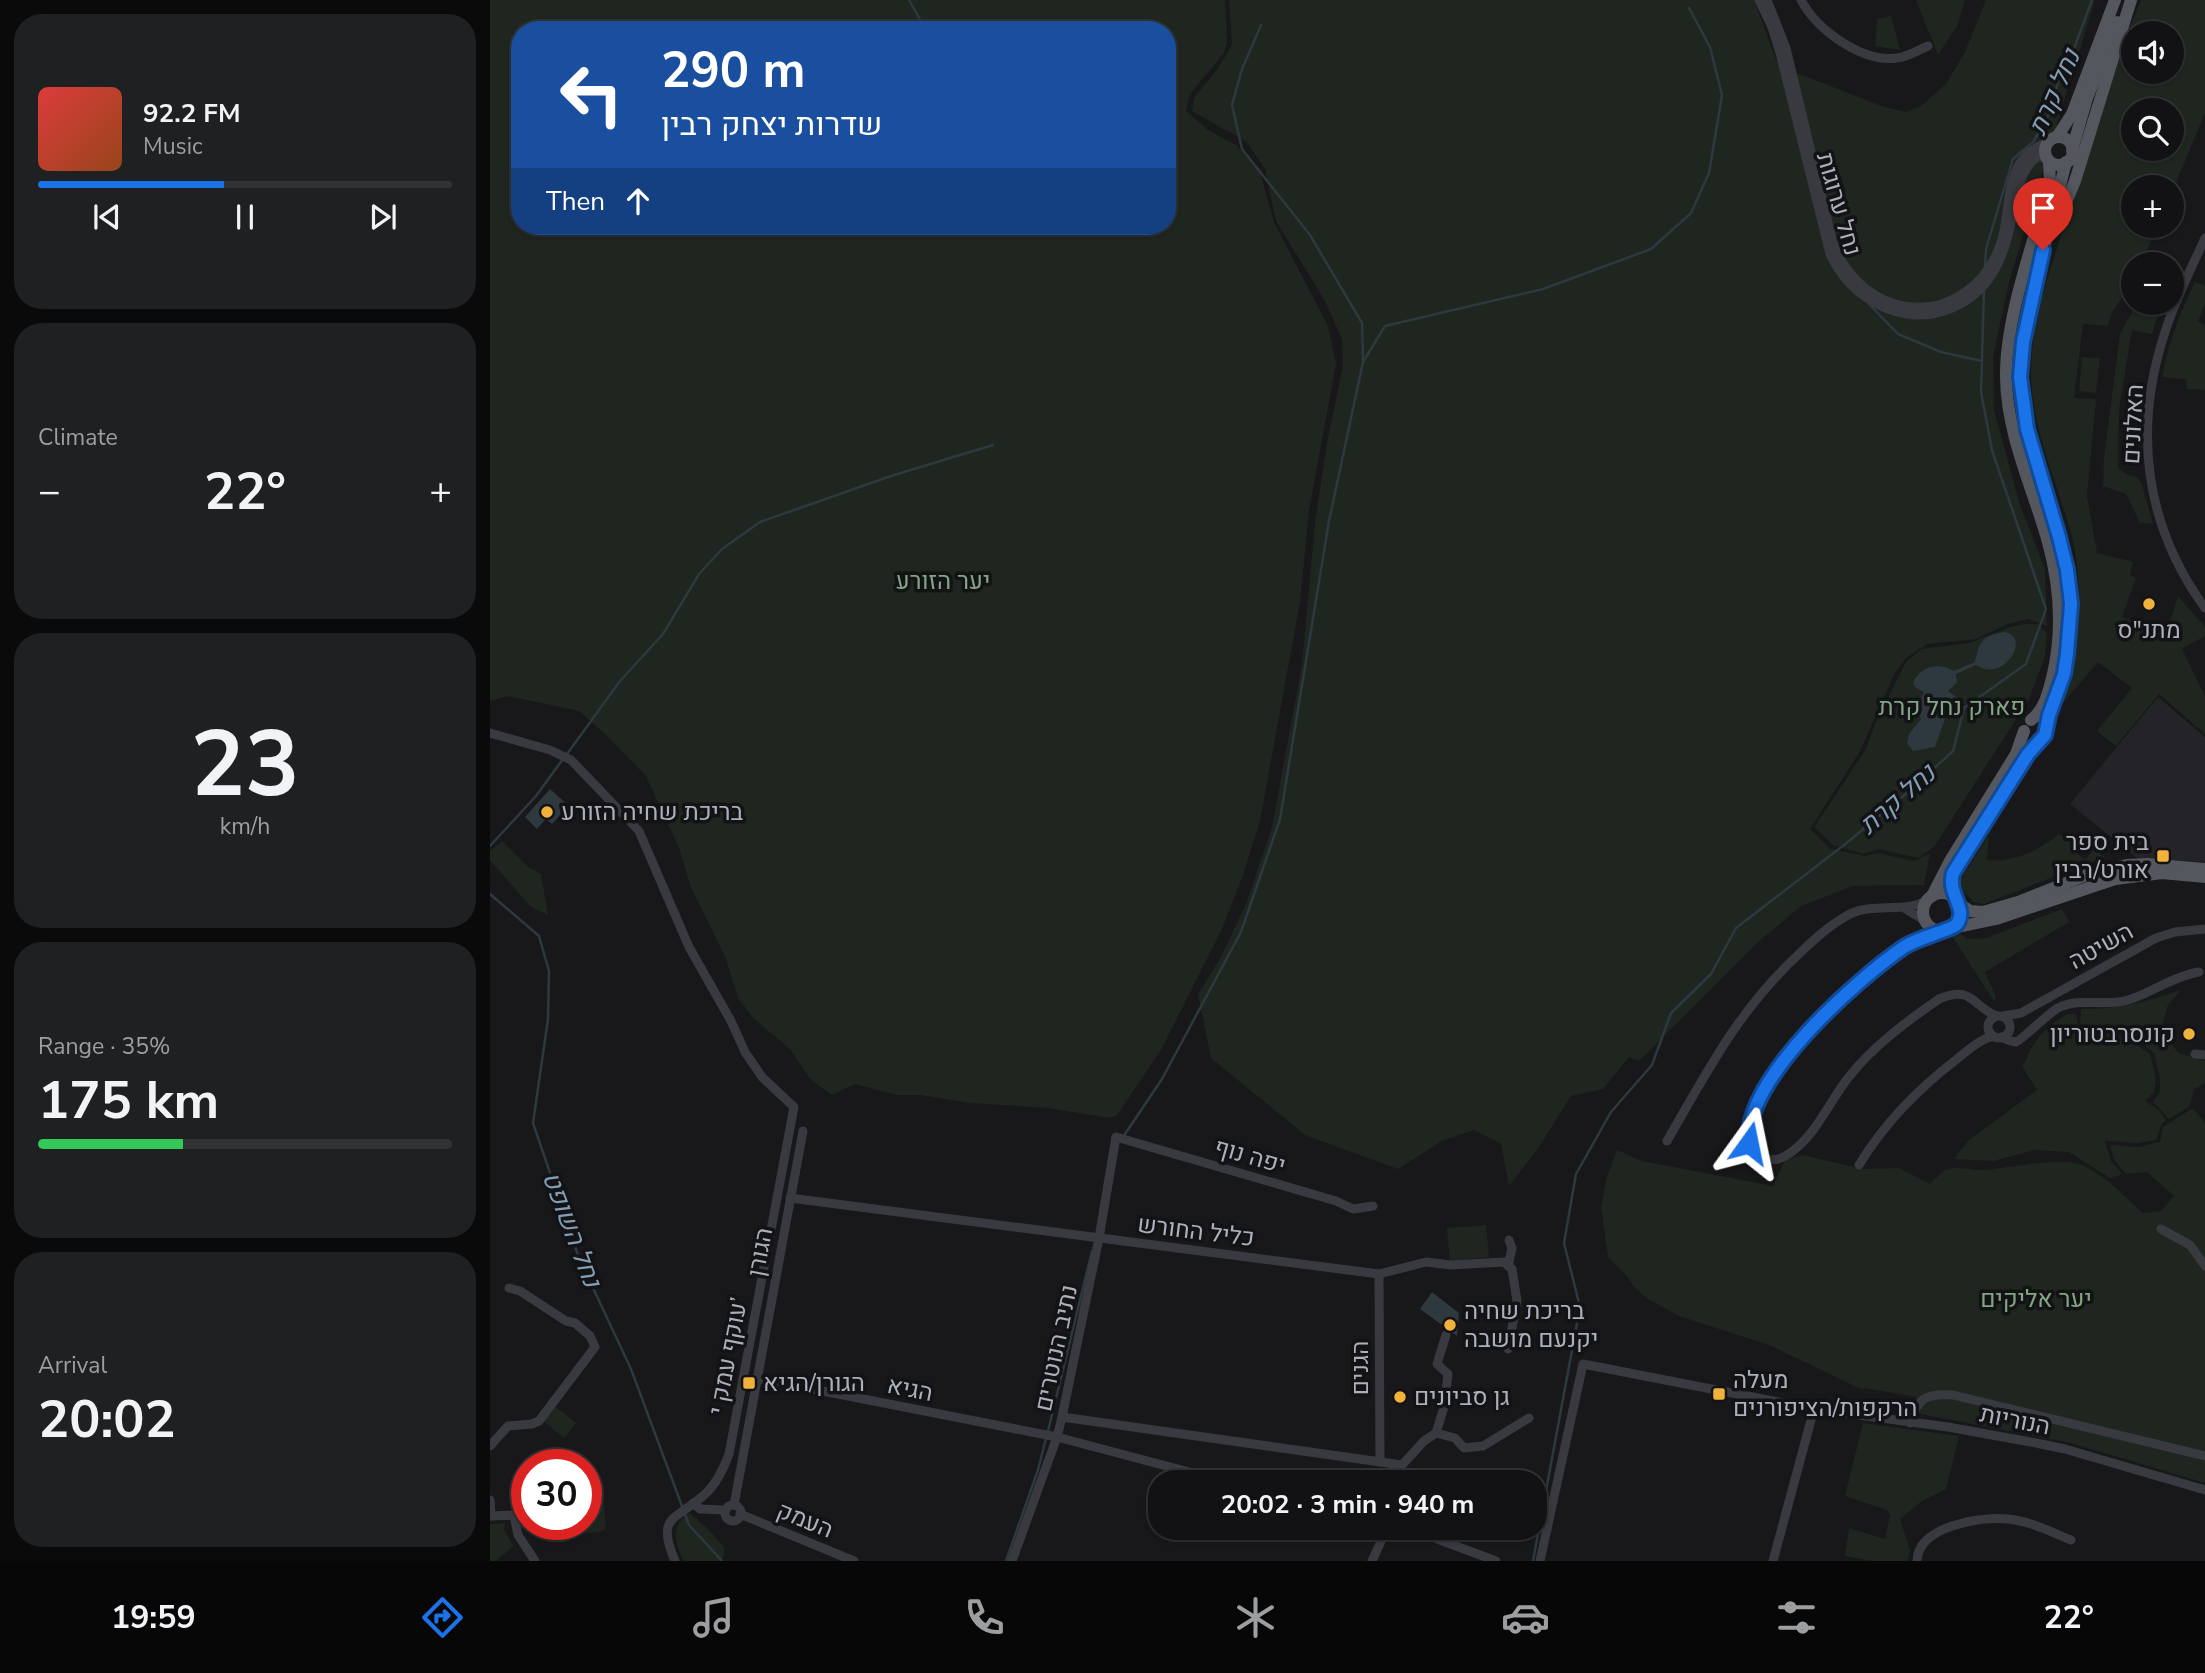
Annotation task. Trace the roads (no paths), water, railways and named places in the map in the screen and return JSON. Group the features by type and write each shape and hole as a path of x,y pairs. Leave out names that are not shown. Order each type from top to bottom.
{"main road":[{"path":"2115,0 2072,114 2045,148 2050,183 2012,321 2006,378 2013,432 2048,542 2058,598 2058,636 2053,673 2041,709 2028,726 2016,754 1922,911 1925,921 1938,931 1996,919 2115,879 2162,873 2205,877"},
{"path":"1953,928 1960,917 1951,887 1957,867 2015,773 2045,735 2064,674 2071,604 2064,553 2027,429 2021,392 2023,342 2036,279 2069,156 2087,98 2128,0"},
{"path":"2036,279 2071,191 2128,0"},
{"path":"2053,139 2069,142 2069,156"},
{"path":"2048,160 2058,164 2069,156"},
{"path":"2028,726 2039,719 2046,727"},
{"path":"2028,726 2028,738 2039,741"},
{"path":"1930,898 1944,893 1970,911 1983,912 2018,902 2094,872 2127,865 2205,869"}],"street":[{"name":"נחל ערוגות","path":"1759,0 1772,27 1780,53 1830,254 1846,280 1870,300 1899,313 1930,315 1957,306 1974,295 2004,254 2026,166 2040,156 2048,160"},
{"name":"נחל ערוגות","path":"1767,0 1786,48 1833,243 1853,278 1881,299 1906,306 1931,307 1956,299 1971,289 1988,270 1999,248 2020,162 2031,150 2053,139"},
{"path":"1801,0 1811,17 1827,32 1869,54 1881,58 1897,58 1928,46"},
{"name":"האלונים","path":"2205,239 2174,308 2158,354 2149,407 2147,460 2150,483 2163,529 2182,572 2205,608"},
{"name":"עוקף עמק י’","path":"490,733 551,750 571,760 639,831 689,947 731,1021 745,1052 762,1077 794,1107 729,1454 711,1488 674,1516 667,1529 667,1544 675,1561"},
{"path":"1667,1141 1731,1032 1782,969 1829,928 1852,913 1878,906 1915,906 1930,898"},
{"path":"1903,907 1925,921 1913,941"},
{"name":"השיטה","path":"1859,1165 1878,1135 1909,1099 1994,1028 2156,938 2175,932 2205,929"},
{"path":"1938,931 1913,941 1852,988 1804,1037 1763,1093 1748,1133 1749,1143 1756,1154 1771,1161 1779,1160 1793,1151 1807,1137 1850,1075 1871,1053 1939,999 1960,993 1974,998 1983,1007 1994,1028 2017,1042 2028,1033"},
{"name":"השיטה","path":"2028,1033 2038,1022 2062,1006 2077,1002 2117,1002 2199,972"},
{"name":"השיטה","path":"1994,1028 2007,1034 2021,1013"},
{"path":"1994,1028 2008,1020 2017,1037 2021,1038 2028,1033"},
{"name":"הגורן","path":"729,1508 803,1130"},
{"name":"יפה נוף","path":"1116,1137 1336,1201 1353,1209 1373,1206"},
{"name":"נתיב הנוטרים","path":"1012,1561 1057,1437 1099,1238 1116,1137"},
{"name":"כליל החורש","path":"790,1198 1379,1273 1426,1262 1451,1265 1504,1262 1508,1266"},
{"path":"2161,1229 2190,1245 2205,1266"},
{"path":"1508,1349 1517,1301 1512,1269 1508,1266 1512,1248 1510,1240"},
{"name":"הגנים","path":"1379,1273 1380,1462"},
{"path":"490,1446 508,1426 539,1421 595,1347 590,1336 575,1323 566,1321 520,1291 509,1288"},
{"path":"1401,1470 1402,1465 1424,1441 1436,1433 1447,1388 1448,1374 1437,1364 1446,1335"},
{"name":"הנוריות","path":"1539,1561 1583,1364 1814,1409 1982,1433 2065,1449 2205,1490"},
{"name":"הגיא","path":"756,1378 1057,1437 1182,1470"},
{"path":"1910,1423 1919,1402 1926,1396 1953,1395 2205,1457"},
{"path":"1773,1561 1814,1409"},
{"path":"1062,1416 1402,1465"},
{"path":"1436,1433 1455,1438 1464,1448 1483,1446 1529,1418"},
{"path":"490,1500 490,1516 514,1515 517,1535 535,1561"},
{"path":"693,1503 700,1509 729,1508"},
{"name":"העמק","path":"738,1507 740,1514 737,1520 726,1517 729,1508 738,1507"},
{"name":"העמק","path":"740,1514 855,1561"},
{"path":"1917,1561 1917,1552 1927,1538 1939,1531 1983,1519 2024,1522 2071,1540"},
{"path":"1372,1561 1382,1540"},
{"path":"1440,1540 1496,1561"}],"waterway":[{"path":"909,0 921,21"},
{"name":"נחל קרת","path":"1985,268 1986,249 2013,159 2033,142 2047,119 2061,72 2072,54 2092,0"},
{"path":"1123,1137 1162,1079 1241,932 1280,819 1329,521 1363,362 1385,326 1543,289 1651,249 1691,213 1709,173 1722,95 1710,47 1689,8"},
{"path":"1261,25 1242,69 1232,105 1242,149 1310,235 1362,323 1363,360"},
{"name":"נחל קרת","path":"1533,1561 1580,1307 1564,1243 1576,1174 1611,1112 1652,1065 1671,1013 1711,974 1736,928 1844,845 1953,751 1964,708 2026,664 2046,609 1992,450 1981,392 1984,289"},
{"path":"1867,302 1898,334 1941,352 1982,361"},
{"path":"567,754 620,681 663,634 699,574 722,549 760,522 891,476 993,445"},
{"path":"490,846 536,796 563,759"},
{"name":"נחל השופט","path":"490,894 539,936 549,971 548,1019 533,1123 579,1258 631,1369 689,1525 722,1561"},
{"path":"1048,1431 1092,1251"},
{"path":"1006,1561 1038,1470 1046,1438"}],"place":[{"name":"מתנ\"ס","path":"2149,604"},
{"name":"בריכת שחיה הזורע","path":"547,812"},
{"name":"בית ספר אורט/רבין","path":"2163,856"},
{"name":"קונסרבטוריון","path":"2189,1034"},
{"name":"בריכת שחיה יקנעם מושבה","path":"1450,1325"},
{"name":"הגורן/הגיא","path":"749,1383"},
{"name":"מעלה הרקפות/הציפורנים","path":"1719,1394"},
{"name":"גן סביונים","path":"1400,1397"}],"park label":[{"name":"יער הזורע","path":"943,581"},
{"name":"פארק נחל קרת","path":"1952,707"},
{"name":"יער אליקים","path":"2036,1299"}]}
